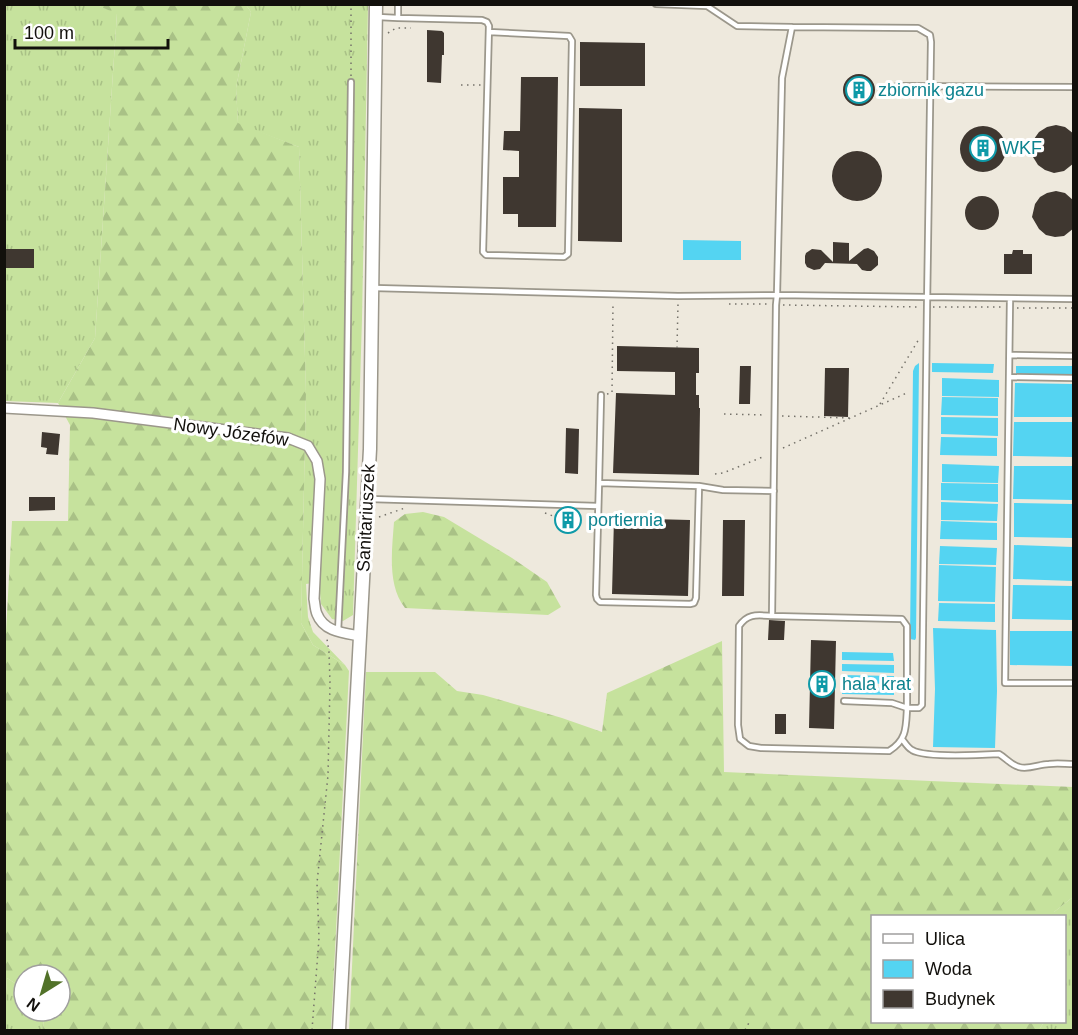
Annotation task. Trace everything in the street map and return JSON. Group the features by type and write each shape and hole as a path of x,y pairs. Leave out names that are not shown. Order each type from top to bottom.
{"street":[{"name":"Sanitariuszek","path":"339,1030 370,438 376,11"},
{"name":"Nowy Józefów","path":"4,408 93,413 288,438 308,446 317,461 320,479 314,598 316,614 325,626"},
{"path":"325,626 338,632 360,636"}],"lane":[{"path":"398,4 398,18"},
{"path":"656,4 707,6 737,26 918,28 930,35 932,42 922,705 919,708 907,708 891,703 844,701"},
{"path":"376,11 398,18 487,22 489,32 483,252 486,255 564,257 568,254 572,41 569,36 489,32"},
{"path":"772,616 782,78 792,27"},
{"path":"338,632 346,460 351,82"},
{"path":"897,86 1074,87"},
{"path":"372,288 614,295 1074,299"},
{"path":"1010,299 1005,683 1074,683"},
{"path":"1010,355 1074,356"},
{"path":"1009,378 1074,378"},
{"path":"601,395 597,599 600,602 694,603 699,486"},
{"path":"599,483 699,486 723,490 774,492"},
{"path":"367,499 598,506"},
{"path":"750,616 772,616 902,619 908,626 907,708 906,727 898,746 889,751 761,748 749,746 740,739 738,725 739,626 744,619 750,616"},
{"path":"902,739 910,749 919,753 999,754 1020,768 1049,764 1074,764"}],"path":[{"path":"351,4 351,82"},
{"path":"387,33 396,28 411,28"},
{"path":"461,85 488,85"},
{"path":"601,395 612,393 614,295"},
{"path":"677,348 678,296"},
{"path":"721,304 1074,308"},
{"path":"879,405 926,326"},
{"path":"715,474 774,453 909,392"},
{"path":"724,414 850,418"},
{"path":"312,1030 319,938 317,883 328,763 330,683 325,626"},
{"path":"745,1030 750,1021"}],"green space":[{"path":"5,5 97,5 117,13 95,338 58,403 5,401"},
{"path":"97,5 246,5 251,12 236,88 238,123 299,147 306,393 301,623 313,645 345,665 349,671 331,1030 43,1030 43,1023 72,1023 72,963 12,963 12,981 7,978 5,1013 4,669 12,521 68,521 70,425 58,403 95,338 117,14"},
{"path":"246,5 368,5 353,615 343,621 332,619 321,604 319,582 306,584 308,617 313,632 345,665 313,645 301,623 306,393 299,147 238,124 236,88 251,12"},
{"path":"423,512 444,517 547,582 561,607 548,615 405,608 395,589 393,578 394,522 405,514"},
{"path":"722,641 724,772 1073,787 1073,897 1054,912 1054,915 871,915 871,1023 1043,1023 1039,1030 349,1030 366,672 435,672 457,691 483,695 602,732 607,693"},
{"path":"1073,897 1073,1030 1039,1030 1043,1023 1066,1023 1066,915 1054,915 1054,912"},
{"path":"7,978 12,981 12,1023 43,1023 43,1030 5,1030"}],"water":[{"path":"683,240 741,241 741,260 683,260"},
{"path":"919,363 915,640 910,639 913,371"},
{"path":"932,363 994,364 993,373 932,372"},
{"path":"1016,366 1073,366 1073,374 1016,374"},
{"path":"942,378 999,380 999,397 942,396"},
{"path":"1015,383 1073,384 1073,417 1014,417"},
{"path":"942,397 998,398 998,416 941,415"},
{"path":"941,417 998,418 998,436 941,434"},
{"path":"1014,422 1073,422 1073,457 1013,456"},
{"path":"941,437 997,438 997,456 940,455"},
{"path":"942,464 999,466 998,483 942,482"},
{"path":"1014,466 1073,466 1073,500 1013,499"},
{"path":"941,483 998,484 998,502 941,500"},
{"path":"941,502 998,504 997,521 941,520"},
{"path":"1014,503 1073,504 1073,538 1014,537"},
{"path":"941,521 997,523 997,540 940,539"},
{"path":"1014,545 1073,547 1073,581 1013,579"},
{"path":"940,546 997,548 996,565 939,564"},
{"path":"939,565 996,567 995,602 938,601"},
{"path":"1013,585 1073,586 1073,620 1012,619"},
{"path":"939,603 995,604 995,622 938,621"},
{"path":"933,628 996,630 995,748 933,747 935,689"},
{"path":"1010,631 1073,631 1073,666 1010,665"},
{"path":"842,652 893,653 894,661 842,660"},
{"path":"842,664 894,665 894,673 842,671"},
{"path":"842,675 894,676 894,684 842,683"},
{"path":"842,686 894,688 894,695 842,694"}],"building":[{"path":"427,30 444,33 441,83 427,82"},
{"path":"580,42 645,43 645,86 580,86"},
{"name":"zbiornik gazu","path":"859,74 871,78 875,90 871,102 859,106 847,102 843,90 847,78"},
{"path":"521,77 558,77 556,227 518,227 518,214 503,214 503,177 519,177 519,151 503,150 504,131 520,131"},
{"path":"579,108 622,109 622,242 578,241"},
{"name":"WKF","path":"1056,125 1065,127 1074,134 1074,163 1064,171 1054,173 1038,165 1033,157 1032,147 1039,132"},
{"name":"WKF","path":"983,126 999,133 1006,149 999,165 983,172 967,165 960,149 967,133"},
{"path":"857,151 875,158 882,176 875,194 857,201 839,194 832,176 839,158"},
{"name":"WKF","path":"1056,191 1065,193 1074,201 1074,228 1064,236 1055,237 1046,235 1039,229 1032,217 1035,204 1040,197"},
{"name":"WKF","path":"982,196 994,201 999,213 994,225 982,230 970,225 965,213 970,201"},
{"path":"833,242 849,243 849,261 864,249 874,251 878,257 878,265 871,271 862,270 857,264 825,263 820,269 814,270 807,267 805,256 812,249 821,250 833,262"},
{"path":"4,249 34,249 34,268 4,268"},
{"path":"1013,250 1023,250 1023,254 1032,254 1032,274 1004,274 1004,254 1012,254"},
{"path":"617,346 699,348 696,395 699,395 700,408 699,475 613,473 616,393 675,395 675,372 617,371"},
{"path":"740,366 751,366 750,404 739,404"},
{"path":"825,368 849,368 848,417 824,416"},
{"path":"566,428 579,429 578,474 565,473"},
{"path":"42,432 60,434 58,455 46,454 47,448 41,447"},
{"path":"29,497 55,497 55,510 29,511"},
{"name":"portiernia","path":"561,509 575,510 574,531 561,530"},
{"path":"614,518 690,520 688,596 612,594"},
{"path":"723,520 745,520 744,596 722,596"},
{"path":"769,620 785,621 784,640 768,640"},
{"name":"hala krat","path":"811,640 836,641 834,729 809,728"},
{"path":"775,714 786,714 786,734 775,734"}],"place":[{"name":"zbiornik gazu","path":"859,90"},
{"name":"WKF","path":"983,148"},
{"name":"portiernia","path":"568,520"},
{"name":"hala krat","path":"822,684"}]}
